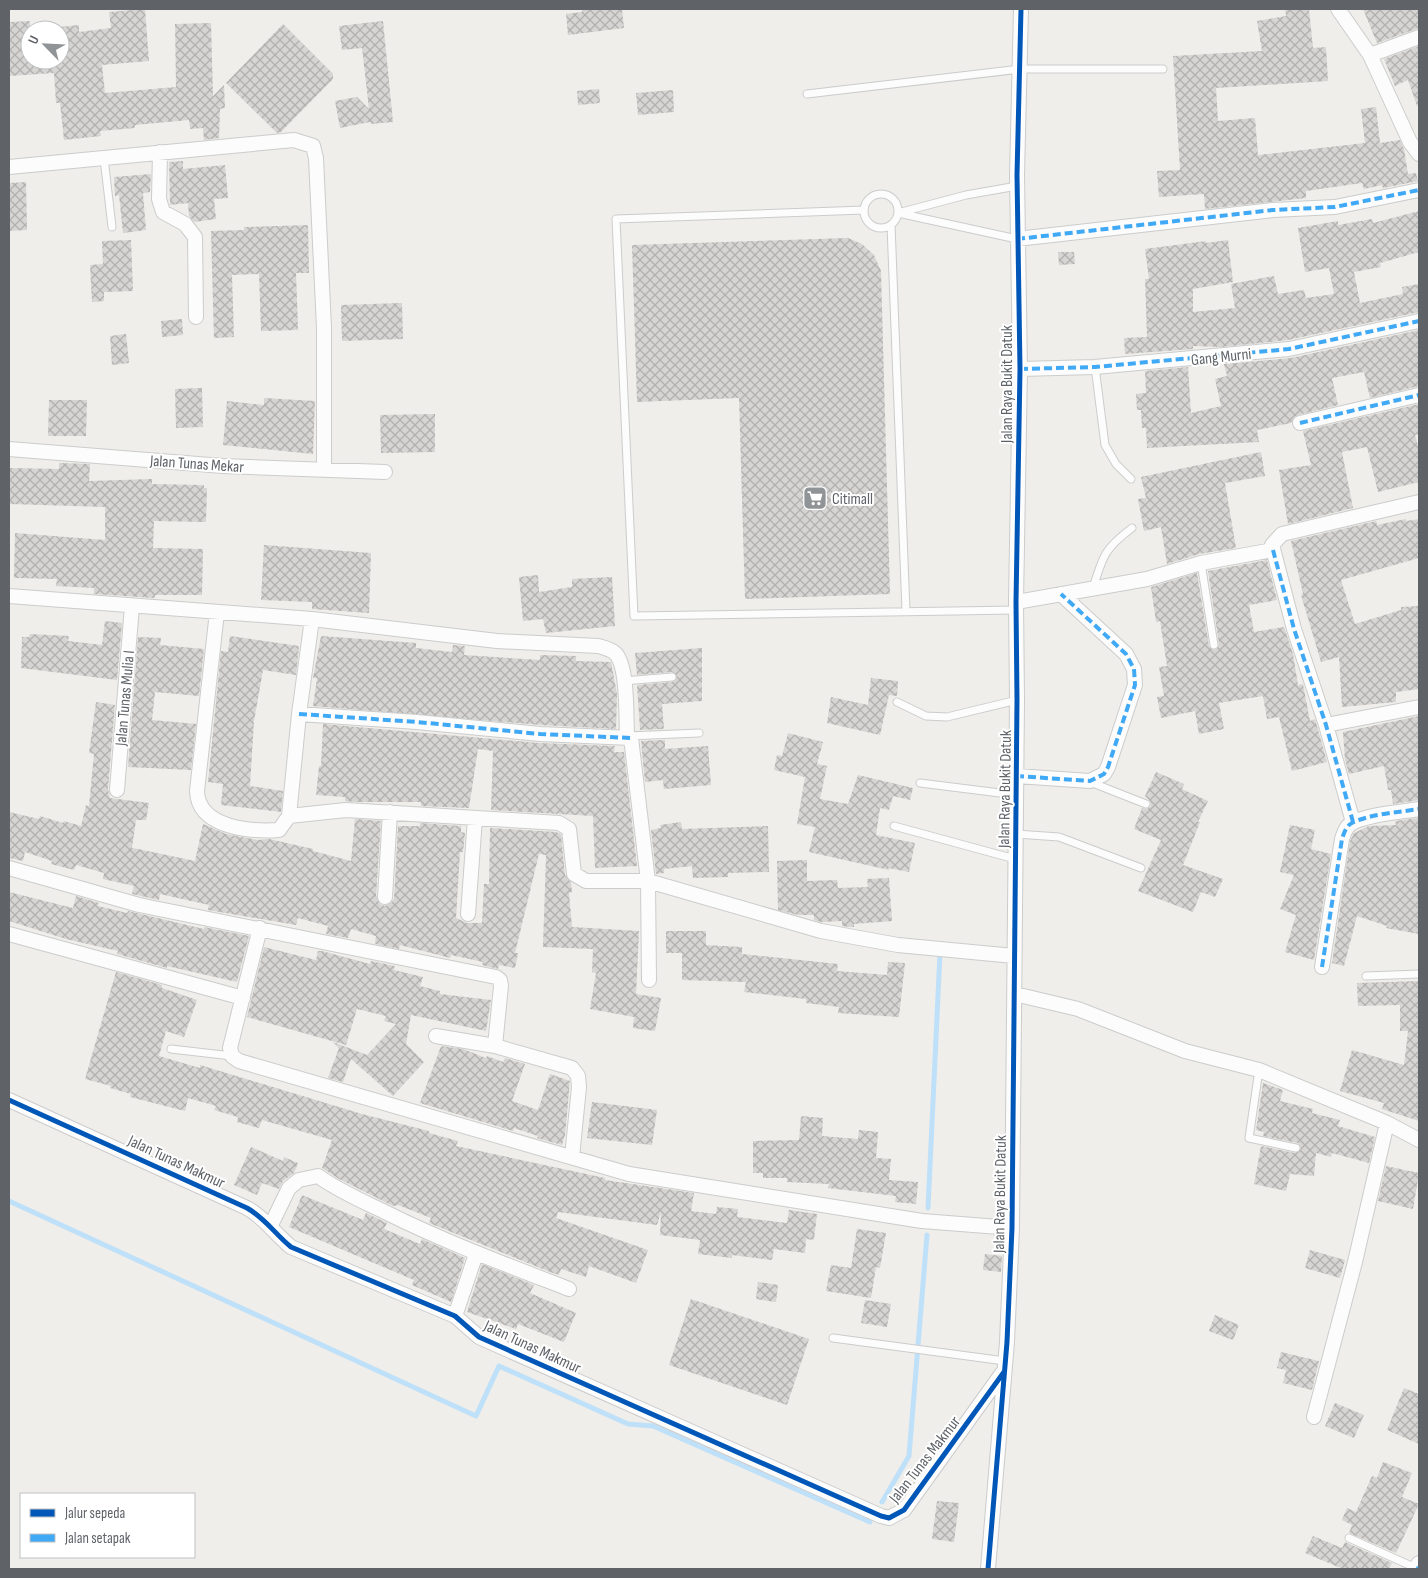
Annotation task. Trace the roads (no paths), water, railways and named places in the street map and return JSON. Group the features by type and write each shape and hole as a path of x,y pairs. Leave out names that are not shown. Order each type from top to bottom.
{"street":[{"name":"Jalan Raya Bukit Datuk","path":"988,1569 1004,1366 1012,1228 1017,700 1016,606 1020,369 1017,186 1021,9"},
{"path":"1338,9 1370,55 1410,142 1419,154"},
{"path":"1370,55 1419,37"},
{"path":"9,167 294,140 308,143 316,151 324,328 324,469"},
{"path":"160,152 159,199 163,212 185,224 195,237 196,317"},
{"path":"1017,239 1273,210 1335,207 1419,190"},
{"name":"Gang Murni","path":"1020,369 1094,367 1289,349 1419,321"},
{"path":"1300,423 1419,395"},
{"name":"Jalan Tunas Mekar","path":"9,448 223,466 385,472"},
{"path":"1353,822 1326,724 1294,629 1273,550 1274,541 1282,534 1419,502"},
{"path":"1016,606 1061,594 1147,579 1201,563 1273,550"},
{"path":"1016,776 1090,781 1104,774 1108,767 1136,677 1126,654 1061,594"},
{"path":"9,596 312,619 497,641 598,646 609,649 617,656 623,681 648,881 649,980"},
{"name":"Jalan Tunas Mulia I","path":"117,790 132,606"},
{"path":"217,612 197,791 198,804 210,817 220,822 255,830 279,830 288,816 312,619"},
{"path":"1326,724 1419,707"},
{"path":"299,714 417,722 540,734 629,737"},
{"path":"1322,967 1342,839 1346,829 1353,822 1419,809"},
{"path":"288,816 346,810 563,824 569,829 573,870 577,877 586,881 648,881 821,931 898,945 1014,956"},
{"path":"384,897 390,812"},
{"path":"468,914 475,818"},
{"path":"9,868 139,905 496,977 500,980 501,986 495,1046"},
{"path":"260,928 230,1048 232,1056 246,1064 630,1174 922,1221 1012,1228"},
{"path":"9,934 243,998"},
{"path":"1015,994 1078,1009 1185,1051 1259,1070 1387,1123 1419,1140"},
{"path":"436,1036 495,1046 566,1064 575,1072 579,1087 572,1157"},
{"name":"Jalan Tunas Makmur","path":"9,1100 247,1208 258,1214 291,1247 454,1316 479,1337 888,1518 904,1510 1004,1366"},
{"path":"1314,1417 1355,1262 1387,1123"},
{"path":"270,1227 289,1188 299,1180 318,1176 339,1190 476,1254 570,1289"},
{"path":"454,1316 476,1254"}],"lane":[{"path":"807,94 1021,69 1163,69"},
{"path":"104,158 112,227"},
{"path":"906,611 891,225 898,213 966,195 1017,186"},
{"path":"891,225 882,229 871,226 864,216 864,210 869,199 873,196 884,194 893,199 898,213"},
{"path":"864,210 616,219 634,616 906,611 1016,606"},
{"path":"898,213 1017,239"},
{"path":"1094,367 1105,445 1116,464 1131,479"},
{"path":"1093,588 1102,560 1111,544 1132,528"},
{"path":"1201,563 1214,645"},
{"path":"623,681 672,677"},
{"path":"898,702 926,716 947,717 1017,700"},
{"path":"629,737 699,733"},
{"path":"1090,781 1146,804"},
{"path":"920,784 1016,795"},
{"path":"894,826 1015,859"},
{"path":"1016,834 1059,837 1141,868"},
{"path":"1366,976 1419,974"},
{"path":"171,1049 232,1056"},
{"path":"1259,1070 1249,1138 1296,1148"},
{"path":"833,1338 1004,1366"},
{"path":"1349,1538 1417,1567"}],"waterway":[{"path":"928,1208 940,953"},
{"path":"9,1201 476,1416 499,1366 628,1424 653,1426 870,1522"},
{"path":"882,1502 909,1456 927,1235"}],"place":[{"name":"Citimall","path":"815,498"}]}
